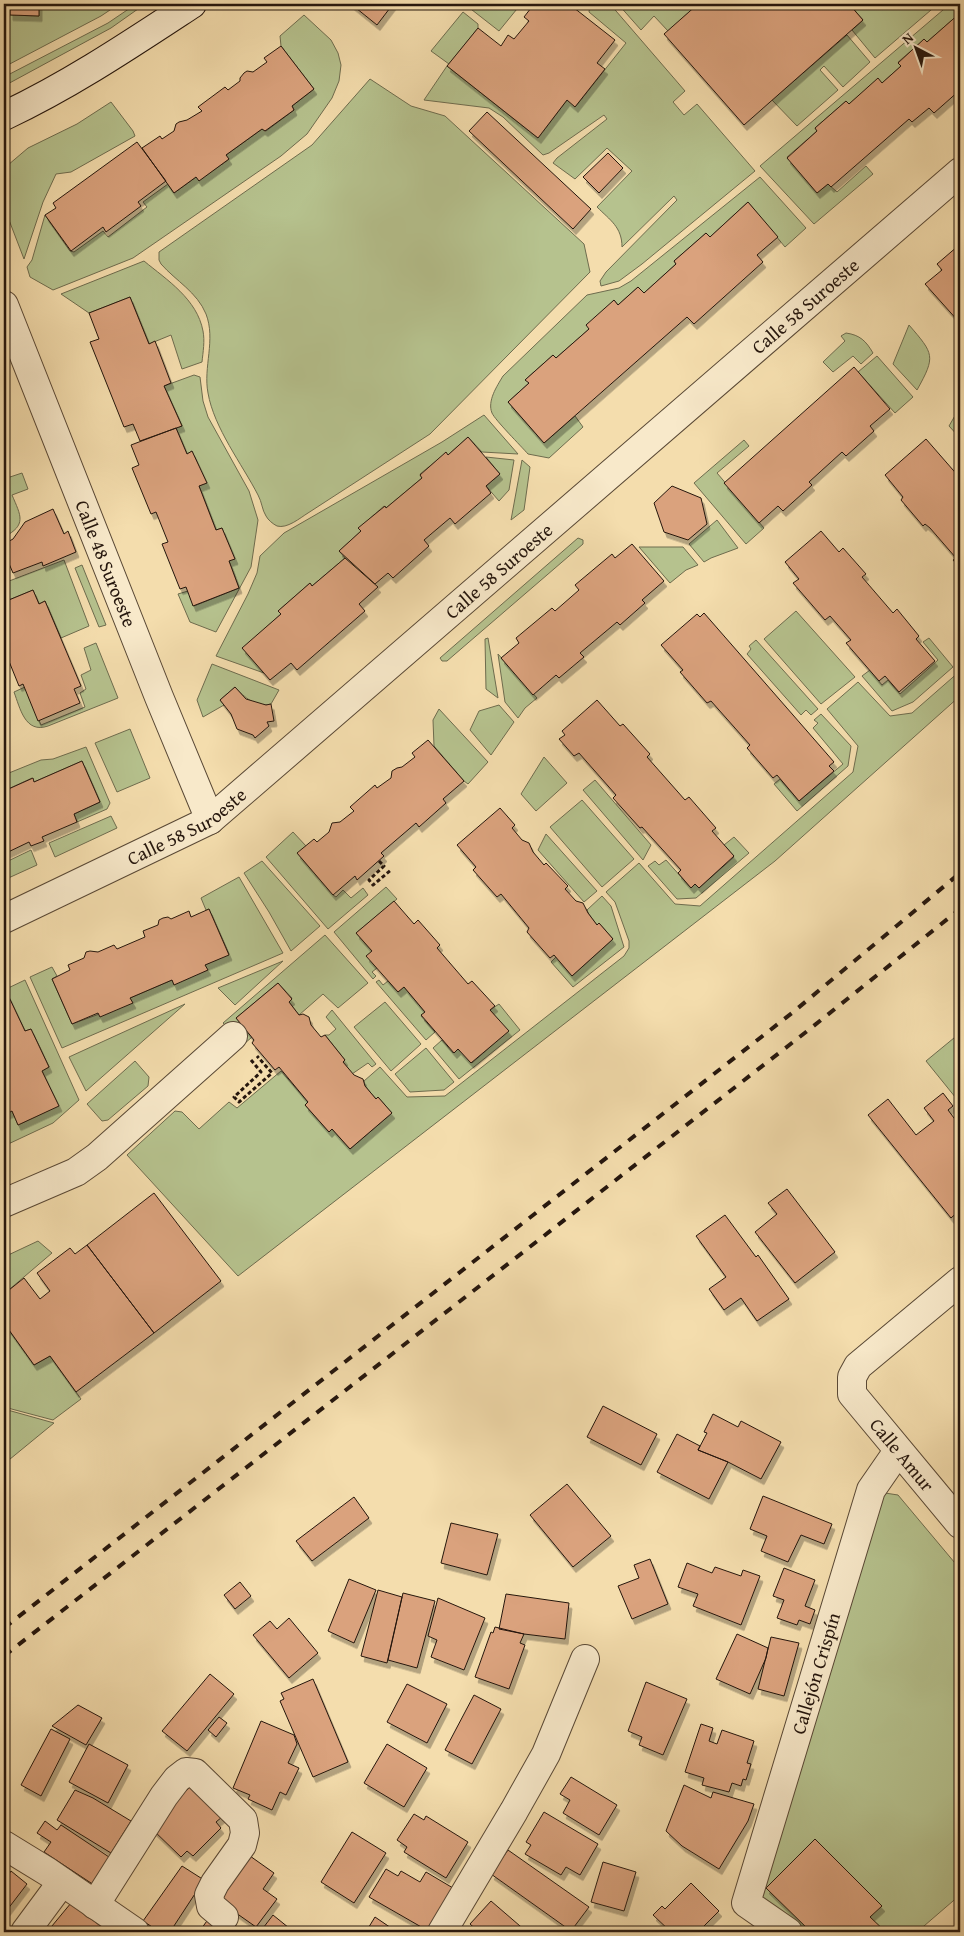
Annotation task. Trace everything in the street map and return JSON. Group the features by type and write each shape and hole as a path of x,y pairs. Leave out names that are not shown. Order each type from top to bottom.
{"street":[{"path":"4,116 31,103 112,56 192,4"},
{"name":"Calle 58 Suroeste","path":"4,919 210,820 960,172"},
{"name":"Calle 48 Suroeste","path":"4,305 159,697 210,820"},
{"path":"4,1203 76,1172 97,1158 238,1042"},
{"name":"Calle Amur","path":"960,1281 858,1366 852,1377 852,1394 960,1524"},
{"name":"Callejón Crispín","path":"788,1932 746,1903 872,1490 898,1450"},
{"path":"442,1932 546,1754 585,1659"},
{"path":"95,1905 164,1796 177,1779 186,1772 195,1773 243,1820 245,1833 242,1846 215,1883 210,1895 211,1906 224,1917"},
{"path":"4,1845 135,1932"},
{"path":"25,1932 62,1882"}],"path":[{"path":"379,861 384,866 369,880 373,885 391,870"},
{"path":"238,1042 272,1073 239,1102 234,1097 261,1072 238,1042"}],"green space":[{"path":"4,4 10,4 10,15 39,16 39,4 119,4 101,16 4,67"},
{"path":"136,4 145,4 111,28 4,86 4,77 108,23"},
{"path":"469,4 521,4 499,31 467,6"},
{"path":"590,4 610,4 685,91 673,102 684,115 697,104 755,171 642,264 619,281 601,286 600,281 606,272 677,200 674,196 622,247 618,229 597,207 632,171 607,148 575,179 553,163 607,119 604,115 549,153 543,155 503,117 489,108 424,100 447,66 538,138 567,100 576,106 626,43 589,12"},
{"path":"618,4 698,4 668,31 654,16 641,30"},
{"path":"854,4 938,4 875,58 852,30 863,20 851,6"},
{"path":"950,4 960,4 960,13 927,42 924,40 898,62 901,66 882,83 878,79 849,104 846,101 815,128 817,131 787,157 817,193 828,184 837,192 866,166 873,174 814,224 760,166"},
{"path":"463,12 478,24 478,28 449,64 431,51"},
{"path":"304,15 331,40 338,53 341,65 339,81 332,98 307,134 281,156 133,258 53,290 30,277 27,267 32,260 45,215 70,251 74,252 103,231 108,237 147,207 143,202 168,184 174,193 196,177 199,180 228,160 226,155 262,129 266,131 294,110 292,106 314,89 281,46 280,36"},
{"path":"847,35 870,62 843,87 824,66 820,70 838,90 797,126 772,100"},
{"path":"370,79 411,106 445,116 584,244 590,272 430,434 289,525 281,527 269,520 265,514 252,483 229,446 211,406 207,383 210,334 206,314 192,293 161,264 159,252 312,145"},
{"path":"111,102 135,136 71,172 56,174 43,202 24,259 4,207 4,173 8,165 28,148 77,124"},
{"path":"760,177 806,228 785,247 748,202 710,237 706,233 674,261 676,264 644,293 638,287 618,305 614,300 589,329 556,358 553,355 526,379 529,383 508,402 544,443 575,416 583,427 549,458 528,454 492,413 492,399 503,376 587,295 619,288 631,281"},
{"path":"144,261 180,291 194,309 200,320 204,335 202,362 182,369 171,335 149,344 130,297 89,313 61,294"},
{"path":"909,325 928,349 930,356 927,370 917,390 893,364"},
{"path":"846,333 862,339 873,353 861,364 853,356 833,372 823,362 845,341 841,336"},
{"path":"877,356 913,397 895,413 858,372"},
{"path":"194,375 200,377 203,401 208,417 249,491 258,520 251,567 216,632 190,622 178,594 188,591 194,606 239,588 229,561 234,558 222,528 216,530 199,486 206,483 192,451 187,454 176,428 182,426 164,386"},
{"path":"960,407 960,438 949,426"},
{"path":"484,415 518,454 482,452 468,437 448,455 446,453 420,474 422,478 386,508 384,506 359,528 361,531 339,551 345,558 312,586 310,583 278,611 281,614 243,648 264,673 216,656 248,594 257,573 260,556 284,533 442,442"},
{"path":"744,440 749,446 717,473 764,528 746,544 694,483"},
{"path":"486,457 514,460 509,490 499,501 486,486 500,474"},
{"path":"522,460 530,467 524,510 511,520"},
{"path":"22,473 28,489 12,495 18,509 19,524 11,533 4,537 4,479"},
{"path":"717,520 738,548 704,562 689,544"},
{"path":"578,538 583,540 583,544 447,661 442,661 440,658"},
{"path":"639,547 683,547 698,565 686,570 670,583"},
{"path":"64,560 89,626 61,638 45,601 39,604 33,590 4,602 4,583"},
{"path":"82,565 106,625 99,627 75,568"},
{"path":"796,611 855,677 821,704 764,639"},
{"path":"488,638 498,698 486,689 485,639"},
{"path":"929,638 953,667 913,702 892,711 862,676 870,670 882,685 888,680 900,694 938,660 923,642"},
{"path":"756,640 818,709 811,715 806,710 801,715 747,654 751,649 749,646"},
{"path":"96,643 118,698 48,726 40,727 29,723 21,712 14,692 25,687 41,725 85,707 80,693 86,689 81,675 91,670 84,648"},
{"path":"498,654 537,698 525,708 518,718 505,702"},
{"path":"212,664 279,690 271,704 266,705 251,701 235,687 220,700 224,705 203,717 197,700"},
{"path":"960,671 960,696 775,861 238,1276 127,1155 175,1111 182,1112 199,1129 229,1102 237,1108 281,1071 308,1102 305,1105 329,1132 332,1129 350,1149 392,1113 365,1086 364,1081 380,1067 407,1097 445,1096 624,956 629,948 629,941 615,902 606,892 639,863 675,904 700,906 853,772 858,746 827,709 858,682 890,716 912,713"},
{"path":"499,705 514,722 491,755 470,730 479,711"},
{"path":"439,709 488,762 468,784 434,746 433,720"},
{"path":"821,714 851,746 848,766 797,811 774,784 780,779 799,801 843,764 813,728 818,723 814,720"},
{"path":"130,729 150,778 117,792 95,743"},
{"path":"86,747 110,803 107,809 77,822 74,814 100,802 82,761 34,782 32,778 4,791 4,775 41,760 53,759"},
{"path":"544,757 567,783 536,811 521,794"},
{"path":"595,780 651,845 643,860 583,790"},
{"path":"582,800 634,859 602,887 550,827"},
{"path":"111,816 117,828 55,857 49,843"},
{"path":"293,832 306,846 298,854 333,895 336,897 343,890 351,898 363,888 368,895 328,929 266,857"},
{"path":"546,834 597,891 584,902 538,850"},
{"path":"734,837 749,853 696,898 677,899 648,866 655,861 659,865 666,860 691,888 695,884 699,888 734,857 724,845"},
{"path":"31,850 37,865 4,880 4,863"},
{"path":"262,861 320,926 291,951 244,873"},
{"path":"239,877 283,953 62,1048 30,977 52,967 57,976 52,979 72,1024 132,1002 130,998 172,980 174,984 207,970 205,965 229,954 209,909 206,910 201,898"},
{"path":"386,887 397,899 356,933 372,951 367,956 377,968 372,972 376,976 373,979 334,932"},
{"path":"602,896 611,906 624,947 573,987 551,962 556,957 572,976 613,939 599,923 597,925 587,910"},
{"path":"325,935 368,983 338,1008 323,994 299,1015 289,1002 292,998 278,983 236,1018 252,1037 244,1044 223,1023"},
{"path":"283,961 235,1005 218,988"},
{"path":"25,980 79,1100 53,1123 4,1146 4,1110 6,1114 12,1111 18,1125 58,1106 42,1071 49,1067 31,1029 25,1031 8,996 4,997 4,990"},
{"path":"379,980 383,985 388,981 398,992 404,987 425,1012 421,1016 435,1032 426,1040 376,982"},
{"path":"385,1002 421,1044 391,1071 354,1027"},
{"path":"185,1004 86,1091 69,1057"},
{"path":"499,1004 520,1030 459,1079 433,1048 442,1040 453,1053 458,1049 472,1063 508,1031 490,1010"},
{"path":"332,1010 376,1064 372,1067 368,1063 352,1074 343,1062 345,1060 325,1035 329,1035 336,1029 326,1017"},
{"path":"960,1033 960,1103 926,1061"},
{"path":"426,1048 454,1082 444,1090 410,1092 395,1074"},
{"path":"135,1061 149,1077 148,1086 108,1120 102,1121 87,1104"},
{"path":"38,1241 52,1253 4,1294 4,1257"},
{"path":"4,1323 34,1365 50,1356 81,1399 53,1420 4,1407"},
{"path":"4,1409 54,1423 4,1464"},
{"path":"885,1493 898,1495 960,1569 960,1895 917,1932 796,1932 753,1901 876,1498"}],"building":[{"path":"10,4 39,4 39,16 10,15"},
{"path":"351,4 393,4 377,25"},
{"path":"528,4 569,4 615,40 597,63 605,69 575,107 567,100 538,138 447,66 478,28 501,46 508,35 514,39 529,21 524,17 531,8"},
{"path":"698,4 849,4 863,20 744,125 664,34"},
{"path":"960,13 960,90 934,113 929,108 912,122 909,119 831,187 828,184 817,193 787,158 817,131 815,128 846,101 849,104 878,78 882,83 901,66 898,63 924,39 927,42"},
{"path":"281,46 314,89 292,106 294,110 265,131 262,129 226,155 229,159 199,181 196,177 174,193 142,148 160,136 162,139 174,131 176,124 202,111 198,107 225,87 228,90 240,81 240,78 247,71 253,72 267,62 264,58"},
{"path":"487,112 591,209 573,229 469,131"},
{"path":"137,142 166,181 138,202 141,206 106,232 103,227 71,251 45,215 56,208 53,203"},
{"path":"608,153 623,168 599,193 583,177"},
{"path":"748,202 778,237 757,255 763,262 694,324 687,317 544,443 508,402 529,383 525,380 553,355 556,358 589,329 586,325 614,300 618,305 638,287 644,293 676,264 674,261 706,233 710,237"},
{"path":"958,246 960,248 959,322 925,284 942,270 937,264"},
{"path":"130,297 149,344 155,341 171,383 164,386 182,426 140,441 133,424 124,427 90,342 99,339 89,313"},
{"path":"854,367 890,409 870,426 874,431 846,456 842,452 809,482 812,485 783,511 778,506 759,523 724,483"},
{"path":"176,428 187,454 192,451 207,483 199,486 216,530 222,528 235,559 229,561 239,588 193,606 186,587 180,589 162,544 168,542 156,512 151,514 132,468 139,465 131,445"},
{"path":"468,437 500,474 486,486 491,493 455,524 450,518 424,540 429,546 393,578 388,573 375,584 339,551 361,531 358,528 422,478 420,475 446,452 448,455"},
{"path":"926,439 960,478 960,568 953,560 956,558 930,528 925,524 923,526 901,500 903,497 885,475"},
{"path":"672,486 701,498 707,524 688,540 664,532 654,503"},
{"path":"53,509 64,534 68,531 76,552 43,566 42,562 13,573 4,552 4,544 13,539 25,522"},
{"path":"821,531 839,552 843,548 866,574 862,577 893,613 897,609 919,636 916,639 935,661 899,692 885,676 879,681 846,643 851,640 830,616 825,620 793,583 799,579 785,562"},
{"path":"632,544 664,581 642,600 645,603 620,625 617,622 580,653 584,657 559,678 556,675 533,695 501,658 519,643 516,638 552,608 555,611 579,590 575,585 612,554 615,558"},
{"path":"345,558 378,587 359,604 365,611 297,670 291,663 270,680 242,648 281,614 278,611 310,583 312,586"},
{"path":"33,590 39,604 45,601 81,686 74,689 80,703 38,721 23,684 19,686 4,649 4,645 8,643 4,633 4,602"},
{"path":"704,613 834,762 829,766 834,771 799,801 777,775 773,778 747,748 750,745 711,701 707,703 680,672 683,670 661,645 697,614 700,617"},
{"path":"235,687 246,699 266,705 271,704 274,721 267,722 269,726 255,738 253,735 237,729 231,714 220,700"},
{"path":"597,700 620,726 623,724 650,754 647,757 685,800 689,797 716,828 712,831 734,856 699,888 695,884 691,888 678,873 681,870 613,798 616,795 579,753 574,756 559,739 565,735 562,731"},
{"path":"428,740 464,781 443,799 446,803 419,827 416,823 381,853 384,856 357,880 355,876 333,895 297,853 314,839 317,842 329,832 332,823 340,822 354,811 350,807 375,785 377,788 391,778 392,771 402,767 415,757 412,753"},
{"path":"82,761 100,802 74,814 77,822 42,837 44,841 31,846 29,842 4,854 4,791 33,778 34,782"},
{"path":"500,808 515,825 512,828 522,840 529,843 533,852 544,865 546,863 568,886 565,889 576,901 583,903 597,925 599,923 613,939 572,976 554,955 550,958 527,932 529,928 501,894 497,897 473,870 476,867 457,845"},
{"path":"394,901 414,924 418,920 440,945 437,948 468,984 472,981 495,1006 490,1010 509,1031 471,1063 458,1049 454,1053 421,1015 425,1012 404,987 398,992 366,956 372,951 356,933"},
{"path":"209,909 229,955 205,965 208,970 174,985 172,980 130,998 133,1003 100,1017 98,1013 72,1024 52,979 70,970 68,965 84,958 86,952 98,952 114,945 117,949 145,937 143,931 158,925 159,920 163,918 168,917 171,919 189,911 191,917"},
{"path":"278,983 292,999 289,1002 299,1015 303,1014 309,1017 311,1025 321,1037 325,1035 345,1060 343,1062 354,1075 363,1079 365,1086 376,1099 378,1097 392,1113 350,1149 332,1129 329,1132 305,1105 308,1102 279,1067 275,1070 252,1043 254,1040 236,1018"},
{"path":"8,995 25,1031 31,1029 49,1067 42,1071 59,1106 18,1125 12,1111 6,1114 4,1110 4,997"},
{"path":"943,1093 953,1106 948,1110 960,1126 960,1210 951,1218 868,1115 888,1099 916,1135 934,1121 924,1108"},
{"path":"787,1189 835,1252 795,1283 755,1232 777,1214 768,1203"},
{"path":"154,1193 221,1281 154,1333 87,1245"},
{"path":"725,1215 756,1257 758,1255 789,1299 757,1321 741,1298 724,1310 709,1289 726,1277 696,1236"},
{"path":"87,1245 154,1333 76,1392 50,1356 34,1365 4,1323 4,1294 24,1278 40,1299 50,1291 37,1273 70,1248 75,1254"},
{"path":"603,1406 657,1434 641,1465 587,1437"},
{"path":"713,1414 738,1427 741,1421 781,1442 761,1479 728,1462 698,1450 707,1433 704,1432"},
{"path":"677,1434 700,1446 698,1450 728,1462 709,1499 657,1472"},
{"path":"567,1484 611,1536 573,1567 530,1515"},
{"path":"763,1496 832,1524 824,1544 801,1535 788,1562 761,1551 767,1536 750,1529"},
{"path":"354,1497 369,1518 312,1561 296,1541"},
{"path":"451,1523 498,1534 487,1575 441,1563"},
{"path":"650,1559 668,1604 632,1619 618,1586 639,1578 634,1565"},
{"path":"687,1563 712,1573 715,1567 741,1576 743,1570 760,1576 741,1625 693,1606 698,1594 678,1587"},
{"path":"784,1568 815,1580 805,1606 815,1610 810,1624 799,1620 797,1625 777,1618 784,1600 773,1596"},
{"path":"349,1579 376,1590 354,1643 328,1631"},
{"path":"240,1582 251,1596 235,1609 224,1595"},
{"path":"378,1590 402,1597 387,1663 361,1656"},
{"path":"403,1593 435,1601 417,1668 388,1660"},
{"path":"506,1594 569,1603 565,1639 499,1629"},
{"path":"438,1598 485,1618 464,1670 431,1657 437,1640 428,1636"},
{"path":"289,1618 318,1653 289,1678 253,1635 270,1621 277,1629"},
{"path":"495,1627 524,1634 520,1643 525,1645 509,1689 475,1677 491,1632 493,1633"},
{"path":"737,1634 768,1648 766,1658 750,1694 716,1679"},
{"path":"771,1637 799,1643 784,1696 758,1689"},
{"path":"210,1674 234,1694 187,1751 162,1731"},
{"path":"313,1679 348,1762 313,1777 280,1701 284,1699 281,1693"},
{"path":"646,1682 687,1699 663,1755 639,1745 642,1737 628,1731"},
{"path":"407,1684 447,1704 427,1743 387,1722"},
{"path":"474,1695 501,1709 472,1764 445,1750"},
{"path":"78,1705 102,1718 86,1745 52,1726"},
{"path":"219,1717 227,1723 216,1737 208,1730"},
{"path":"261,1721 294,1735 297,1744 288,1763 299,1768 286,1795 280,1792 272,1810 248,1799 250,1795 233,1788"},
{"path":"701,1724 713,1728 709,1741 717,1744 722,1730 754,1741 747,1763 751,1764 746,1780 743,1779 741,1786 732,1783 729,1792 702,1785 704,1778 685,1772"},
{"path":"51,1729 70,1739 41,1796 21,1785"},
{"path":"89,1744 128,1765 108,1803 69,1782"},
{"path":"387,1744 427,1768 404,1807 364,1783"},
{"path":"571,1777 617,1805 599,1835 563,1813 570,1800 560,1794"},
{"path":"684,1785 711,1798 713,1792 754,1804 748,1821 719,1869 682,1846 666,1831"},
{"path":"191,1786 222,1817 216,1822 221,1828 193,1856 187,1851 181,1857 150,1827"},
{"path":"75,1790 93,1798 131,1821 111,1853 57,1820"},
{"path":"544,1812 598,1844 580,1875 566,1867 561,1875 525,1854 531,1845 526,1842"},
{"path":"414,1814 424,1820 426,1816 468,1842 446,1878 404,1852 407,1847 397,1840"},
{"path":"45,1821 57,1830 61,1825 112,1859 94,1885 44,1852 51,1842 37,1833"},
{"path":"352,1832 386,1853 354,1903 321,1882"},
{"path":"815,1839 882,1906 870,1917 886,1932 811,1932 766,1888"},
{"path":"508,1850 589,1907 571,1931 491,1874"},
{"path":"250,1856 274,1873 263,1889 277,1899 256,1927 219,1901"},
{"path":"603,1862 636,1872 624,1911 591,1902"},
{"path":"182,1866 204,1880 170,1932 160,1932 143,1921"},
{"path":"386,1869 398,1876 401,1871 420,1882 426,1872 458,1891 430,1932 369,1897"},
{"path":"4,1870 9,1874 11,1871 27,1884 4,1914"},
{"path":"691,1883 719,1911 698,1932 671,1932 653,1915 662,1906 665,1909"},
{"path":"491,1901 527,1932 479,1932 470,1924"},
{"path":"71,1903 108,1932 47,1932"},
{"path":"273,1915 294,1932 260,1932"},
{"path":"375,1917 397,1932 369,1932 367,1930"},
{"path":"209,1918 227,1932 199,1932"},
{"path":"750,1927 758,1932 746,1932"}],"railway":[{"path":"4,1628 792,1013 960,873"},
{"path":"4,1656 806,1032 960,909"}]}
